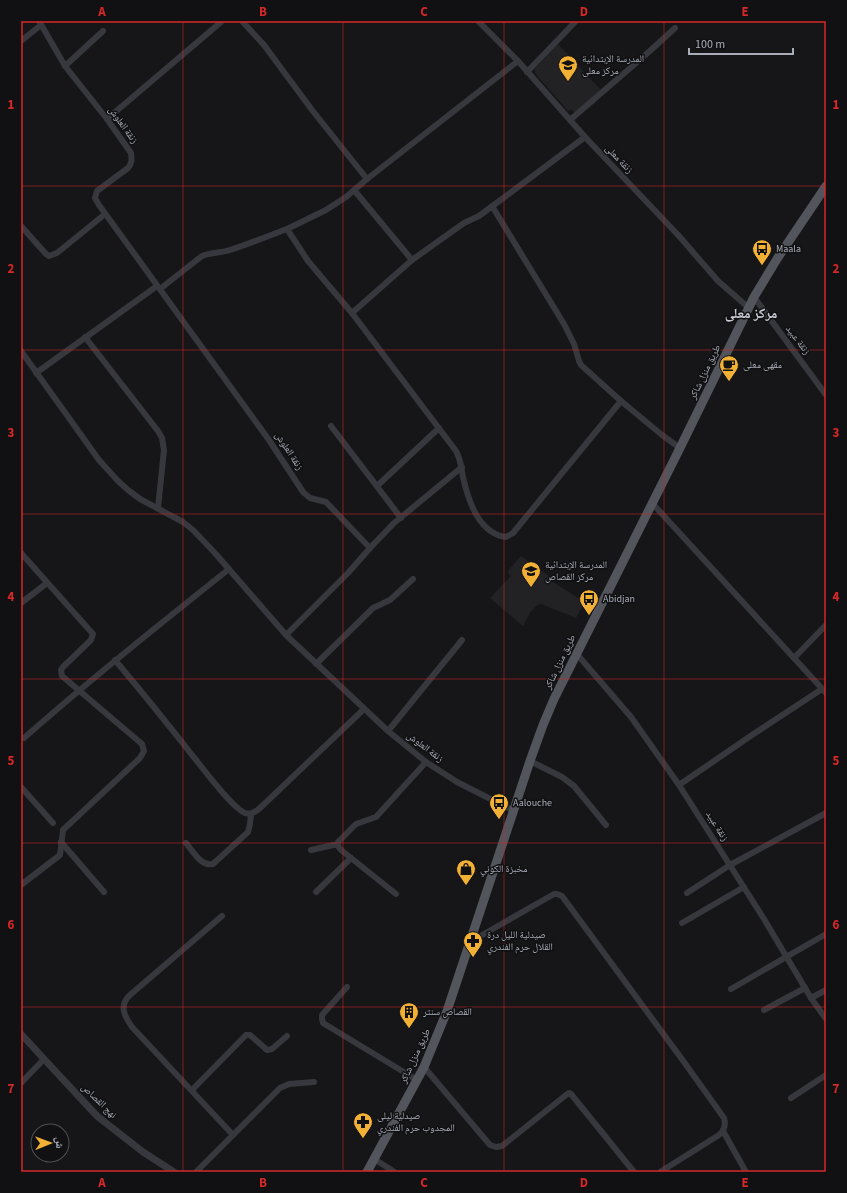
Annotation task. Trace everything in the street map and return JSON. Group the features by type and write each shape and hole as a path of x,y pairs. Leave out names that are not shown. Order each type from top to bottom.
{"main road":[{"name":"طريق منزل شاكر","path":"367,1172 424,1067 447,1011 530,761 551,705 754,297 777,259 826,186"}],"street":[{"path":"242,21 264,45 312,110 367,178"},
{"name":"زنقة معلى","path":"478,21 518,61 585,138 679,236 718,281 749,308"},
{"path":"527,72 576,21"},
{"path":"107,119 221,22"},
{"path":"21,41 40,23"},
{"name":"زنقة العلوش","path":"40,23 65,66 107,119 130,153 132,159 128,168 97,191 95,198 96,200 270,440 303,492 310,498 326,502 370,548"},
{"path":"570,120 675,28"},
{"path":"65,66 103,31"},
{"path":"36,373 202,256 232,249 287,228 326,210 354,190 367,178 518,61"},
{"path":"352,313 412,260 464,223 478,216 585,138"},
{"path":"354,190 412,260"},
{"path":"492,206 564,324 574,344 580,363 620,401 680,448"},
{"path":"21,226 49,256 57,254 105,214"},
{"path":"287,228 312,266 352,313 456,451 460,459 468,492 475,512 491,532 499,536 506,537 513,533 620,401"},
{"name":"زنقة عبيد","path":"754,297 826,395"},
{"path":"86,337 162,438 164,450 158,508"},
{"name":"زنقة العلوش","path":"21,351 99,460 118,481 140,499 179,519 189,526 214,552 286,635 388,731 426,762 458,782 514,811"},
{"path":"331,426 401,518"},
{"path":"377,486 439,428"},
{"path":"286,635 401,518 462,467"},
{"path":"652,503 824,691 752,735 679,785"},
{"path":"21,553 93,634 91,640 63,667 61,670 62,676 142,744 144,751 140,758 66,826 62,833 60,855 21,885"},
{"path":"24,738 78,690 229,569"},
{"path":"316,664 373,608 390,600 413,579"},
{"path":"21,603 47,583"},
{"path":"794,658 826,625"},
{"path":"388,731 462,640"},
{"name":"زنقة عبيد","path":"576,653 631,717 679,785 730,865 811,998 826,1019"},
{"path":"115,660 231,802 244,813 251,814 259,809 364,709"},
{"path":"530,761 562,777 574,786 606,825"},
{"path":"338,844 339,840 356,824 376,817 426,762"},
{"path":"21,787 53,823"},
{"path":"687,893 730,865 826,813"},
{"path":"186,844 201,861 209,865 213,864 248,832 251,814"},
{"path":"61,842 104,892"},
{"path":"311,850 338,844"},
{"path":"338,844 341,850 350,858 396,894"},
{"path":"316,892 350,858"},
{"path":"682,923 744,888"},
{"path":"470,942 554,894 562,896 723,1116 725,1123 723,1131 715,1139 660,1172"},
{"path":"222,916 130,995 126,999 124,1006 126,1019 132,1027 233,1135"},
{"path":"731,989 826,934"},
{"path":"347,987 322,1015 323,1023 417,1080"},
{"path":"764,1010 806,988"},
{"path":"811,998 826,990"},
{"name":"نهج القصاص","path":"21,1034 97,1116 142,1152 174,1172"},
{"path":"192,1090 246,1035 250,1035 267,1050 272,1049 287,1036"},
{"path":"21,1083 44,1059"},
{"path":"424,1067 490,1145 496,1148 502,1146 566,1095 569,1093 571,1094 634,1172"},
{"path":"790,1098 826,1074"},
{"path":"196,1172 283,1086 289,1084 314,1082"},
{"path":"723,1131 746,1172"},
{"path":"374,1159 394,1172"}],"shaded area":[{"name":"المدرسة الإبتدائية مركز معلى","path":"558,44 601,90 575,113 571,109 568,111 535,73 535,69"},
{"name":"المدرسة الإبتدائية مركز القصاص","path":"521,556 549,576 548,579 585,602 576,618 541,604 537,605 531,611 523,626 490,598 511,576 507,572"}],"place":[{"name":"المدرسة الإبتدائية مركز معلى","path":"568,82"},
{"name":"Maala","path":"762,266"},
{"name":"مقهى معلى","path":"729,382"},
{"name":"المدرسة الإبتدائية مركز القصاص","path":"531,588"},
{"name":"Abidjan","path":"589,616"},
{"name":"Aalouche","path":"499,820"},
{"name":"مخبزة الكوني","path":"466,886"},
{"name":"صيدلية الليل درة القلال حرم الفندري","path":"473,958"},
{"name":"القصاص سنتر","path":"409,1029"},
{"name":"صيدلية ليلى المجدوب حرم الفندري","path":"363,1139"}],"district":[{"name":"مركز معلى","path":"751,314"}]}
